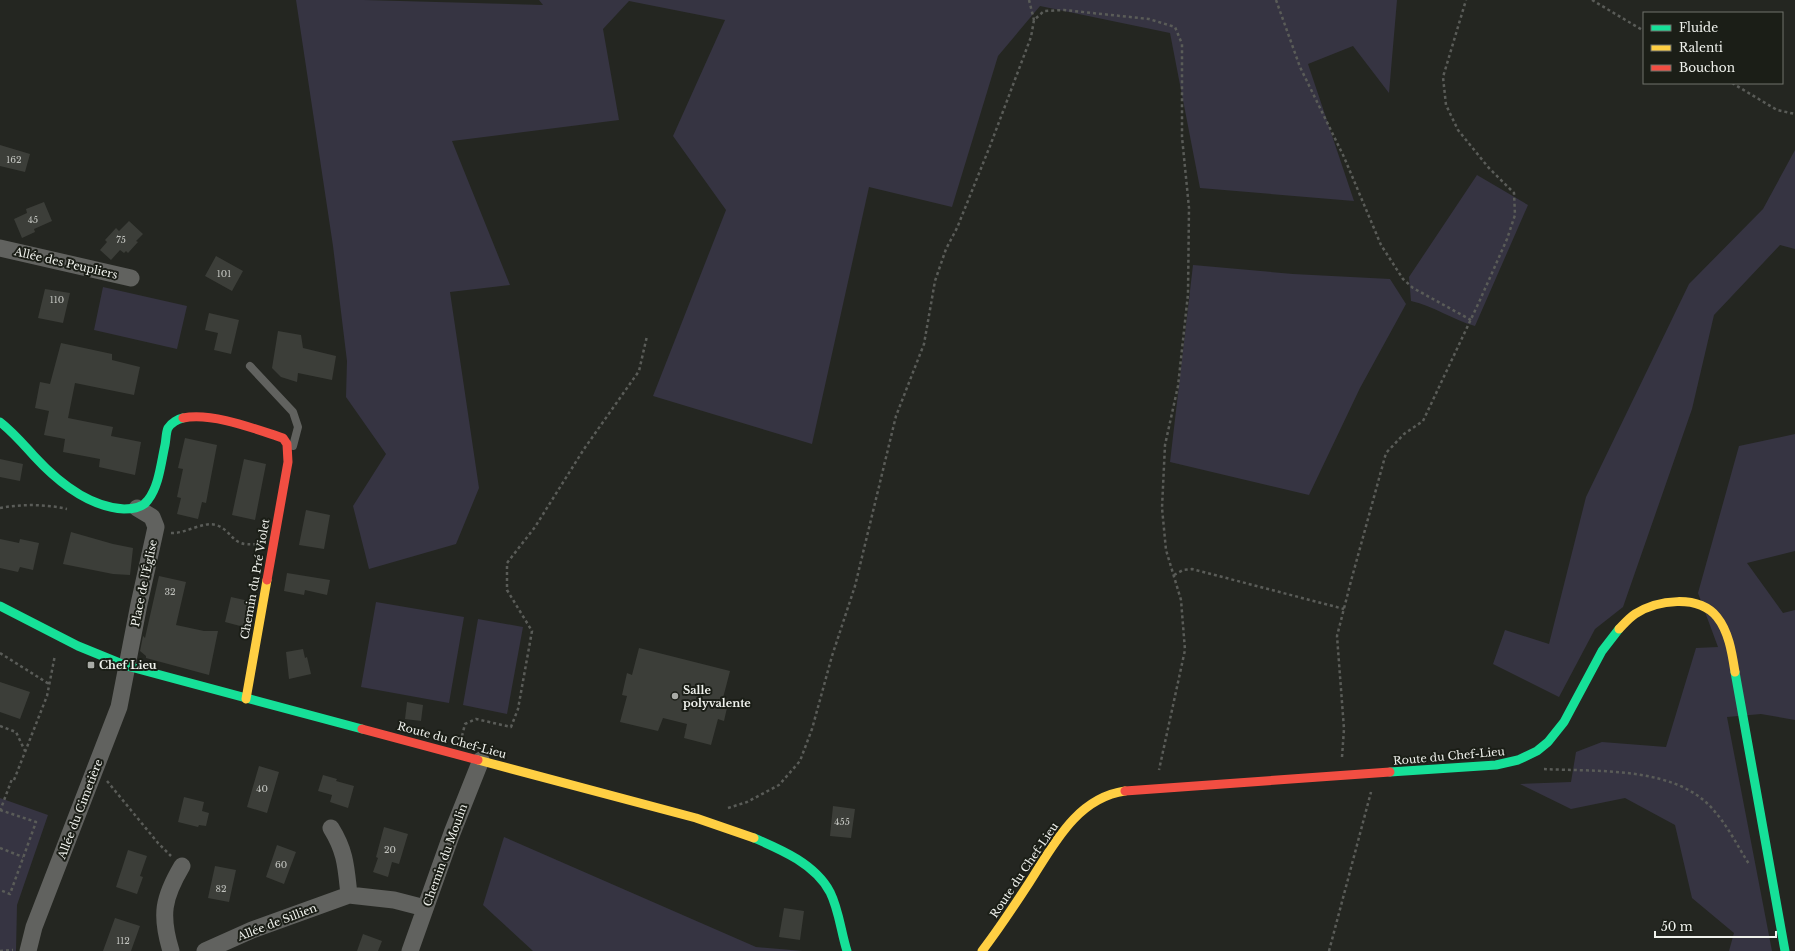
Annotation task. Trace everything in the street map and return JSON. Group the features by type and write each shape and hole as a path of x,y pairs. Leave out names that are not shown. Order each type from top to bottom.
{"main road":[{"name":"Chemin du Pré Violet","path":"137,508 147,502 154,490 168,428 174,420 187,416 210,419 283,438 287,444 288,462 246,699"},
{"path":"0,422 7,427 40,462 76,492 99,504 121,509 137,508"},
{"name":"Route du Chef-Lieu","path":"982,951 1006,918 1063,831 1080,813 1096,801 1110,794 1155,788 1496,765 1523,758 1540,748 1555,733 1568,715 1605,646 1628,619 1654,606 1674,602 1691,602 1706,606 1714,613 1721,622 1734,662 1785,951"},
{"name":"Route du Chef-Lieu","path":"0,606 58,638 97,656 127,666 696,818 743,835 786,854 807,866 818,876 826,885 835,907 847,951"}],"street":[{"name":"Allée des Peupliers","path":"0,248 131,278"},
{"name":"Place de l'Église","path":"127,666 138,604 156,527 152,517 137,508"},
{"name":"Allée du Cimetière","path":"28,951 34,927 119,707 127,666"},
{"name":"Chemin du Moulin","path":"410,951 481,760"},
{"path":"331,828 340,843 345,858 349,895"},
{"path":"171,951 167,939 164,911 170,887 182,866"},
{"name":"Allée de Sillien","path":"205,951 252,930 349,895 394,900 425,908"}],"lane":[{"name":"Chemin du Pré Violet","path":"250,366 292,412 298,427 288,462"}],"path":[{"path":"725,809 747,802 779,785 800,761 812,729 832,656 855,586 896,416 924,344 935,281 946,249 957,228 990,146 1031,37 1034,20 1029,0"},
{"path":"1276,0 1300,67 1344,157 1381,245 1403,279 1413,288 1471,320"},
{"path":"1340,776 1344,729 1337,636 1386,453 1404,434 1423,421 1471,320 1507,238 1515,215 1516,203 1514,193 1488,167 1458,130 1446,105 1443,77 1466,0"},
{"path":"1592,0 1643,30"},
{"path":"1034,20 1044,11 1064,10 1149,19 1175,27 1182,44 1182,137 1189,208 1188,294 1178,386 1165,445 1162,508 1166,550 1181,600 1185,650 1155,788"},
{"path":"1734,84 1777,110 1795,114"},
{"path":"457,754 465,724 476,719 511,727 518,709 532,631 507,590 507,563 535,527 584,449 638,372 647,336"},
{"path":"1174,575 1183,570 1192,569 1344,609"},
{"path":"0,890 10,894 36,822 0,810 25,752 46,696 58,638"},
{"path":"0,653 49,684"},
{"path":"0,726 16,732 25,752"},
{"path":"96,769 116,791 158,843 182,866"},
{"path":"1542,769 1651,776 1677,785 1695,794 1716,812 1752,868"},
{"path":"1329,951 1376,774"},
{"path":"0,848 23,856"}],"shaded area":[{"path":"296,0 364,0 543,5 539,0 1397,0 1389,93 1353,46 1308,64 1354,201 1200,188 1170,33 1040,6 998,56 952,207 869,187 812,444 653,396 726,210 673,136 725,20 629,1 603,29 619,120 452,141 510,285 450,292 479,488 456,544 369,569 353,506 386,454 346,397 347,361 333,246"},
{"path":"1795,150 1795,249 1780,245 1714,315 1692,409 1623,607 1595,629 1559,697 1493,664 1505,630 1549,644 1586,497 1689,284 1763,209"},
{"path":"1477,175 1528,205 1475,326 1428,306 1411,301 1409,277"},
{"path":"1193,265 1293,274 1390,279 1406,304 1360,388 1309,495 1170,462"},
{"path":"103,287 187,306 177,349 94,330"},
{"path":"1795,434 1795,551 1747,563 1783,613 1795,610 1795,720 1761,714 1727,717 1772,951 1729,951 1734,933 1692,898 1675,825 1625,798 1571,809 1520,784 1571,782 1576,752 1602,742 1666,747 1696,648 1718,647 1698,593 1739,446"},
{"path":"376,602 464,617 449,703 361,687"},
{"path":"478,619 523,627 507,714 463,705"},
{"path":"0,798 48,815 17,905 16,951 0,951"},
{"path":"504,837 756,947 803,951 533,951 483,905"}],"building":[{"path":"0,145 30,154 25,172 0,166"},
{"path":"44,202 52,221 34,229 35,232 22,238 14,219 27,213 26,209"},
{"path":"129,221 143,234 128,253 126,251 124,253 120,250 111,260 100,250 107,242 105,240 116,228 119,231"},
{"path":"216,256 243,271 232,291 205,276"},
{"path":"45,289 70,293 63,323 38,318"},
{"path":"209,313 239,320 231,354 214,350 218,333 205,330"},
{"path":"278,331 301,335 303,348 336,356 332,380 298,373 297,382 281,377 272,368"},
{"path":"61,343 112,354 112,360 140,367 134,395 75,383 68,418 113,427 111,436 141,442 135,475 99,467 100,459 63,452 65,439 44,435 49,411 35,408 40,382 50,384"},
{"path":"185,438 217,445 206,503 202,502 198,519 177,514 181,498 177,497 183,469 178,468"},
{"path":"0,459 23,464 20,481 0,477"},
{"path":"244,459 266,464 255,520 232,515"},
{"path":"306,510 330,515 324,549 299,545"},
{"path":"71,532 133,548 130,575 113,574 63,564"},
{"path":"0,539 19,543 20,539 39,543 33,570 20,567 18,572 0,568"},
{"path":"287,573 330,580 327,595 305,590 304,595 284,591"},
{"path":"159,576 186,582 176,625 204,631 218,631 209,675 146,658 146,656 140,651 143,636 145,638"},
{"path":"231,597 249,601 244,627 225,622"},
{"name":"Salle polyvalente","path":"639,648 730,671 723,698 729,699 724,721 718,719 711,745 684,738 687,724 663,718 658,731 620,722 627,696 622,695 627,673 632,675"},
{"path":"303,649 305,658 307,657 311,674 289,679 286,652"},
{"path":"0,682 30,692 20,719 0,712"},
{"path":"407,702 423,705 421,721 405,719"},
{"path":"259,766 279,772 267,813 247,807"},
{"path":"323,775 337,779 336,781 354,786 348,808 330,802 332,795 318,791"},
{"path":"184,797 204,802 202,811 209,813 206,826 199,825 198,827 178,822"},
{"path":"833,806 855,809 851,838 830,836"},
{"path":"384,827 408,834 399,864 392,862 388,877 373,872 378,858 376,857"},
{"path":"277,845 296,852 284,884 266,877"},
{"path":"128,850 147,856 140,876 143,877 137,894 116,887"},
{"path":"215,866 236,870 229,902 208,898"},
{"path":"784,908 804,911 800,940 779,937"},
{"path":"115,918 140,926 131,951 103,951"},
{"path":"363,934 382,941 378,951 357,951"}],"traffic: fast":[{"path":"0,422 14,434 53,475 74,491 98,503 111,507 127,509 137,508 143,505 152,494 159,474 168,428 171,424 183,418"},
{"path":"0,606 78,646 127,666 362,729"},
{"path":"1390,772 1496,765 1518,760 1537,751 1548,742 1564,722 1602,651 1619,629"},
{"path":"1735,672 1785,951"},
{"path":"754,838 797,859 816,873 824,882 836,906 847,951"}],"traffic: slow":[{"path":"246,699 267,580"},
{"path":"1619,629 1635,614 1654,605 1677,602 1689,602 1699,605 1709,610 1721,623 1729,643 1735,672"},
{"path":"478,760 696,818 754,838"},
{"path":"982,951 1029,883 1057,839 1079,813 1108,795 1125,791"}],"traffic: jam":[{"path":"183,418 207,417 233,422 283,438 287,444 288,462 267,580"},
{"path":"362,729 478,760"},
{"path":"1125,791 1390,772"}],"place":[{"name":"Chef Lieu","path":"91,665"},
{"name":"Salle polyvalente","path":"675,696"}]}
